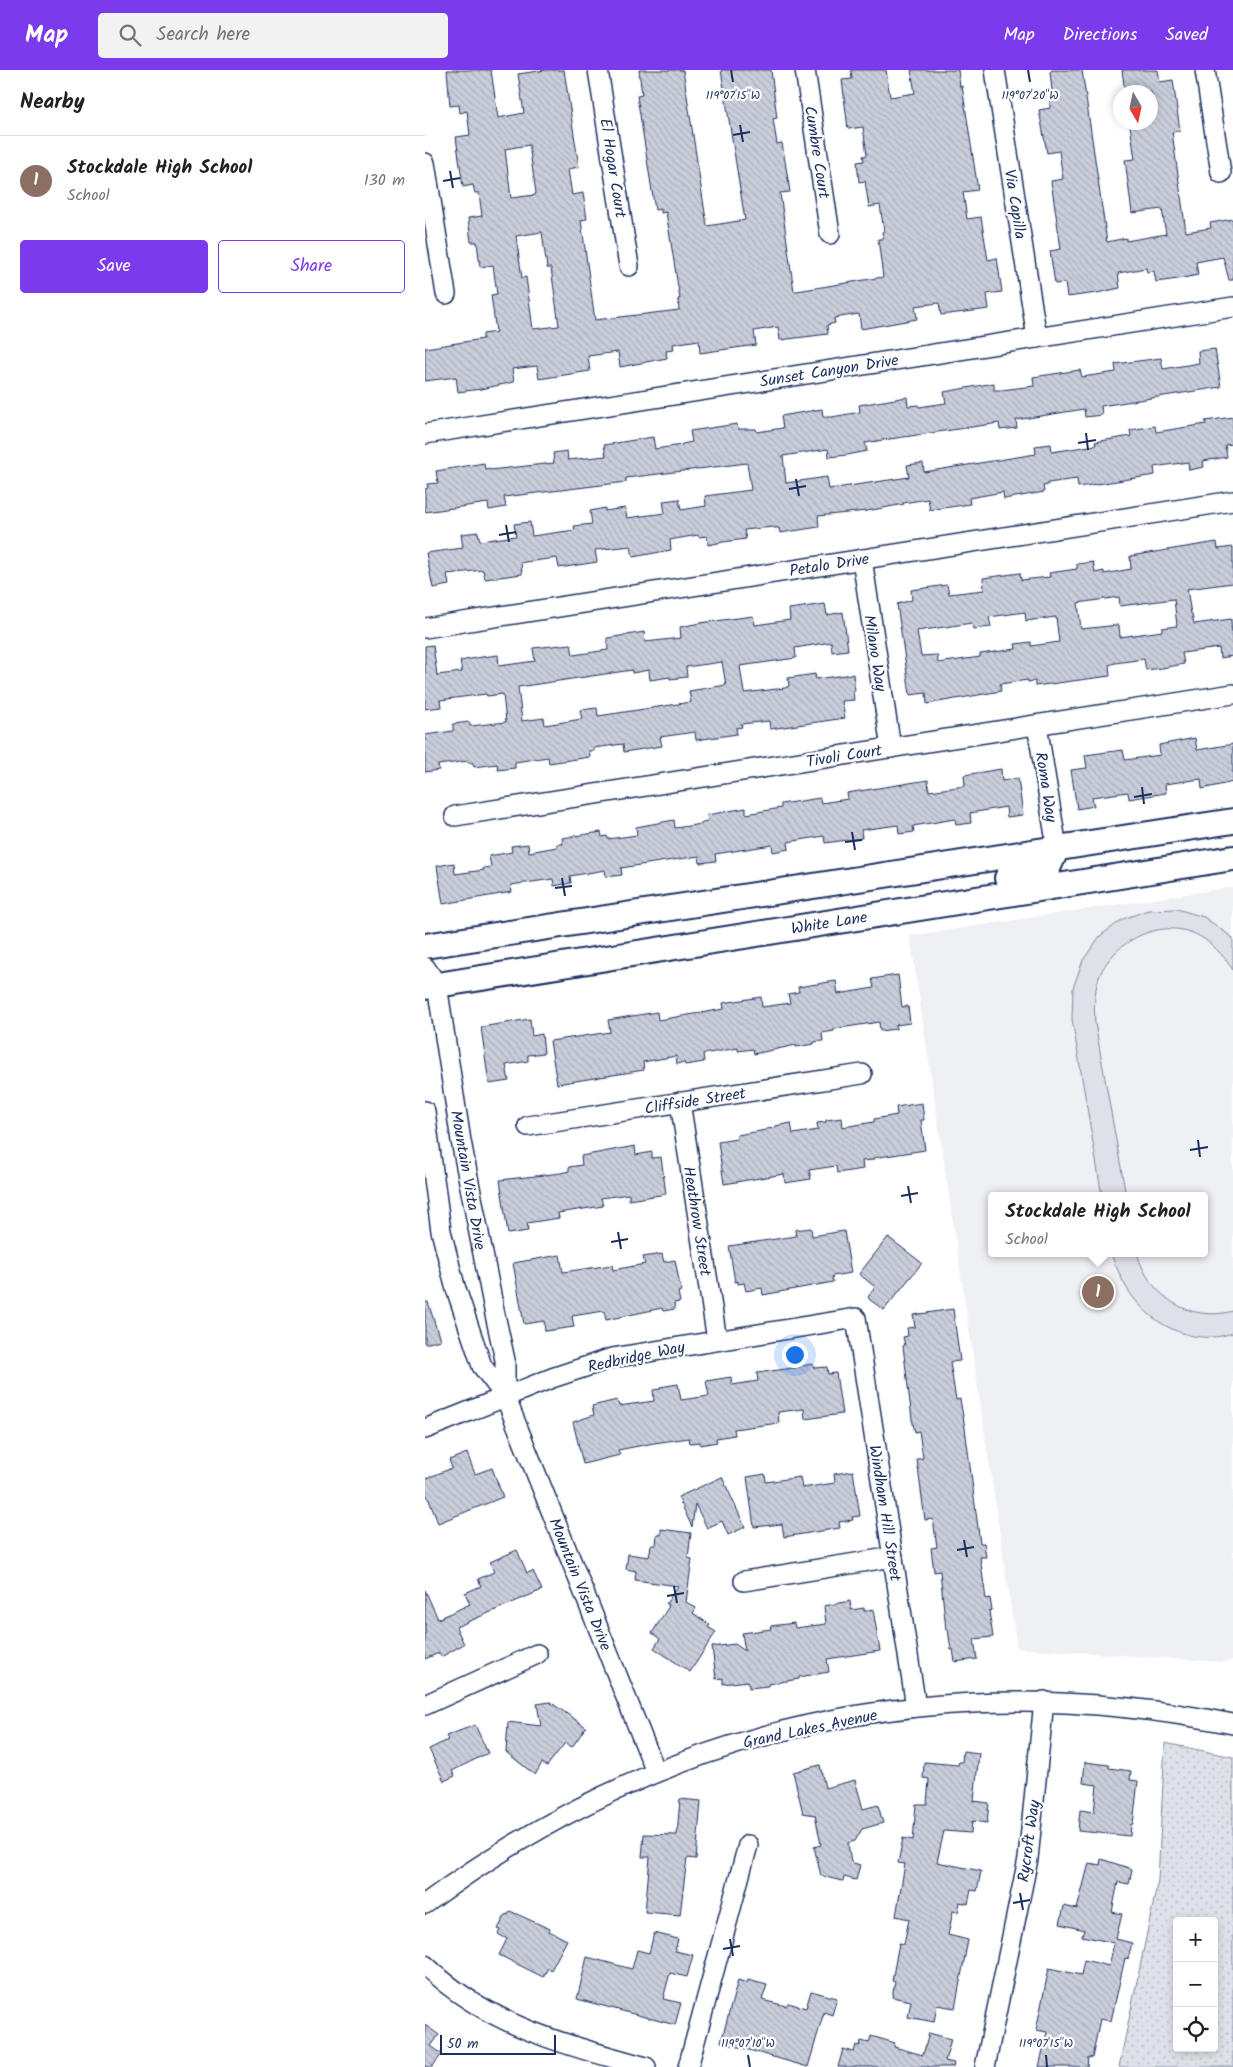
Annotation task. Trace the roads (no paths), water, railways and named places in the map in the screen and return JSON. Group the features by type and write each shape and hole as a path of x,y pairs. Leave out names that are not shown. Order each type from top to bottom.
{"main road":[{"path":"425,946 1233,821"},
{"path":"969,900 983,882 1035,873 1048,868 1057,848"},
{"name":"White Lane","path":"429,979 969,900 1233,858"}],"street":[{"name":"El Hogar Court","path":"598,70 629,266"},
{"name":"Cumbre Court","path":"805,70 830,234"},
{"name":"Via Capilla","path":"995,70 1037,338"},
{"path":"1205,70 1221,173"},
{"path":"425,163 446,294"},
{"name":"Sunset Canyon Drive","path":"425,434 1233,307"},
{"name":"Petalo Drive","path":"425,628 1233,501"},
{"name":"Milano Way","path":"862,559 891,748"},
{"name":"Tivoli Court","path":"455,816 1233,694"},
{"name":"Roma Way","path":"1037,725 1057,848"},
{"name":"Mountain Vista Drive","path":"429,979 505,1360 505,1396"},
{"name":"Cliffside Street","path":"528,1126 862,1074"},
{"name":"Heathrow Street","path":"680,1102 717,1340"},
{"name":"Mountain Vista Drive","path":"425,1110 441,1231 455,1286 482,1366 505,1396 656,1772"},
{"name":"Redbridge Way","path":"425,1429 505,1396 612,1358 856,1318"},
{"name":"Windham Hill Street","path":"856,1318 916,1707"},
{"path":"743,1581 893,1557"},
{"path":"425,1705 537,1654"},
{"name":"Grand Lakes Avenue","path":"425,1904 503,1850 547,1824 609,1792 656,1772 729,1746 787,1730 854,1715 916,1707 1044,1701 1129,1707 1233,1724"},
{"name":"Rycroft Way","path":"985,2067 1028,1859 1044,1701"},
{"path":"688,2067 748,1846"},
{"path":"425,1964 461,1994 487,2011 520,2028 555,2042 646,2067"}],"place":[{"name":"Stockdale High School","path":"1098,1292"}]}
